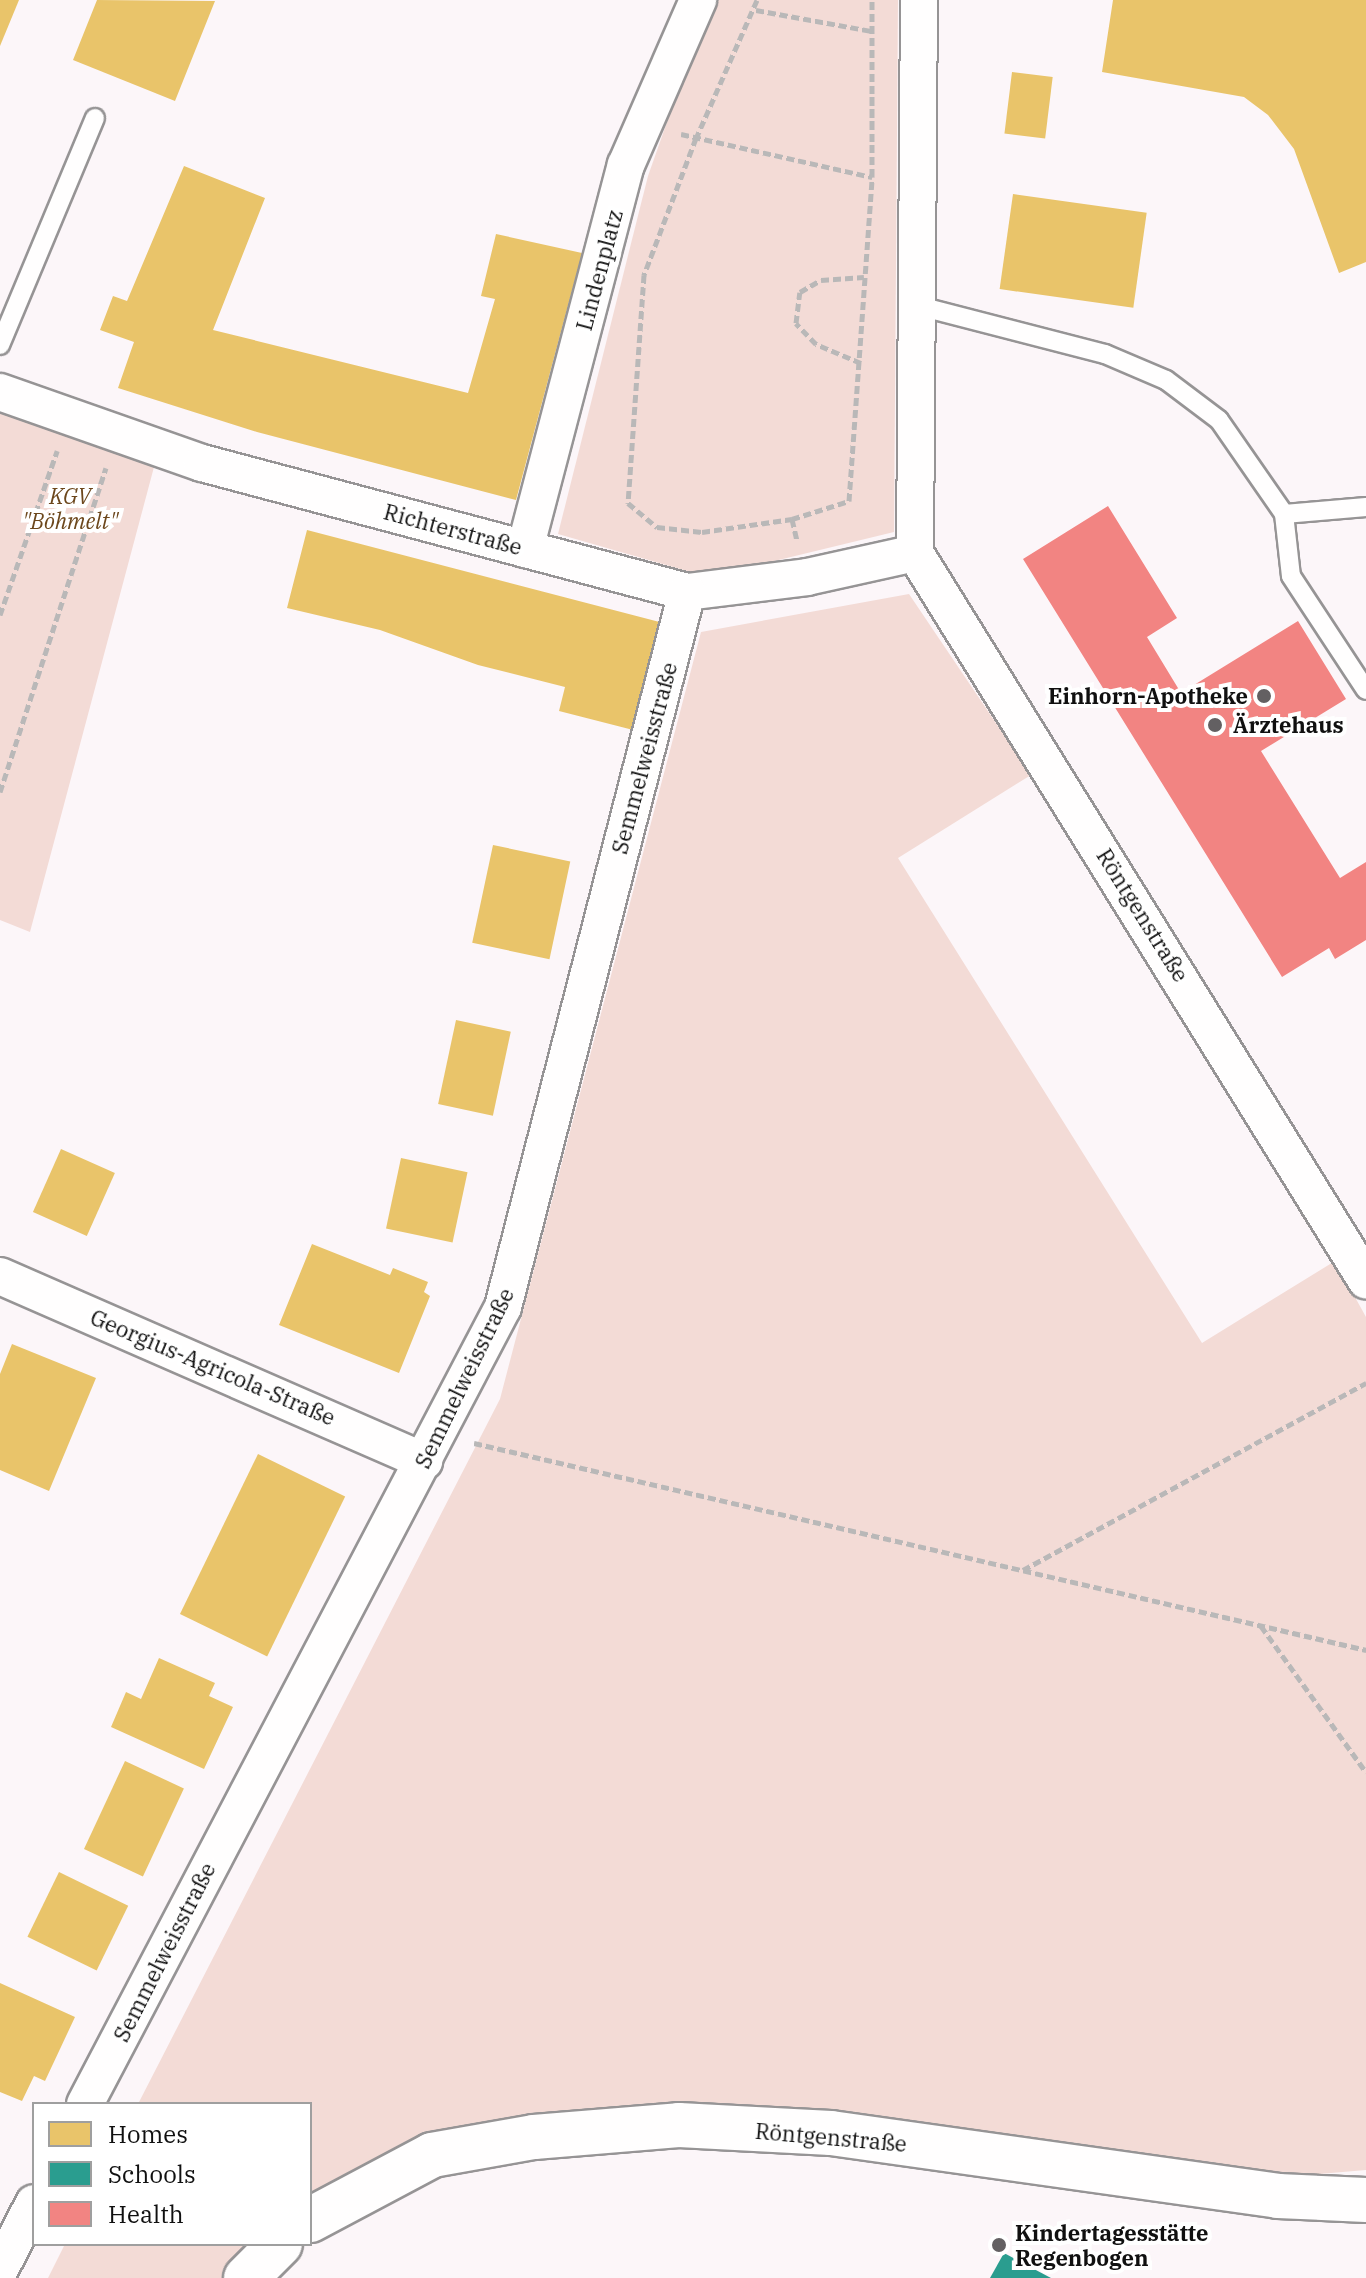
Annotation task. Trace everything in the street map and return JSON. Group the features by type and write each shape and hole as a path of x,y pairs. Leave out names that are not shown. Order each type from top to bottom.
{"street":[{"name":"Lindenplatz","path":"525,549 626,165 698,0"},
{"path":"915,553 919,0"},
{"name":"Richterstraße","path":"0,392 202,463 687,592 807,577 915,553"},
{"name":"Röntgenstraße","path":"915,553 1366,1280"},
{"name":"Semmelweisstraße","path":"86,2102 431,1448 509,1292 687,592"},
{"name":"Georgius-Agricola-Straße","path":"0,1276 431,1448"},
{"name":"Röntgenstraße","path":"312,2219 432,2155 534,2137 679,2125 831,2133 1278,2196 1366,2200"},
{"path":"0,2269 32,2207"},
{"path":"246,2278 278,2246"}],"lane":[{"path":"0,345 95,118"},
{"path":"919,306 1105,354 1166,380 1219,420 1284,514 1291,576 1366,690"},
{"path":"1284,514 1366,507"}],"path":[{"path":"757,0 756,10 696,138 644,275 628,503 657,527 702,532 792,519 849,501 872,177 872,0"},
{"path":"756,10 872,31"},
{"path":"696,138 872,177"},
{"path":"861,363 816,344 796,323 800,292 821,280 864,277"},
{"path":"0,615 68,416"},
{"path":"0,792 118,433"},
{"path":"1022,1570 1366,1383"},
{"path":"431,1448 1022,1570 1366,1650"},
{"path":"1261,1626 1366,1772"}],"green space":[{"path":"710,0 898,0 894,532 708,577 558,534 648,176"},
{"name":"KGV \"Böhmelt\"","path":"0,403 154,467 30,932 0,920"},
{"path":"909,594 1031,775 898,858 1202,1343 1335,1261 1366,1317 1366,2170 1284,2177 748,2111 312,2200 312,2102 139,2102 500,1399 701,632"},
{"path":"64,2246 258,2246 226,2278 48,2278"}],"building: Homes":[{"path":"0,0 19,0 0,46"},
{"path":"97,0 215,1 175,101 73,60"},
{"path":"1113,0 1366,0 1366,262 1339,273 1294,149 1268,115 1244,97 1102,72"},
{"path":"1012,72 1053,77 1045,139 1004,134"},
{"path":"184,166 265,198 213,330 468,393 495,299 481,296 496,234 582,253 516,500 257,432 118,388 134,342 100,330 113,296 127,301"},
{"path":"1013,194 1147,213 1133,308 1000,289"},
{"path":"307,530 671,625 641,732 559,711 565,687 478,665 380,630 287,608"},
{"path":"493,845 570,861 549,959 472,943"},
{"path":"456,1020 511,1032 493,1116 438,1104"},
{"path":"61,1149 115,1173 87,1236 33,1212"},
{"path":"401,1158 468,1172 453,1243 386,1228"},
{"path":"312,1244 390,1275 393,1268 428,1282 424,1292 430,1296 399,1373 279,1325"},
{"path":"12,1344 96,1378 49,1491 0,1470 0,1374"},
{"path":"258,1454 345,1497 267,1657 180,1614"},
{"path":"159,1658 215,1683 209,1696 233,1707 204,1769 111,1727 126,1692 141,1699"},
{"path":"125,1761 184,1788 143,1876 84,1849"},
{"path":"59,1872 128,1906 97,1970 27,1937"},
{"path":"0,1983 75,2017 45,2081 34,2076 22,2101 0,2092"}],"building: Schools":[{"path":"1004,2253 1051,2278 990,2278"}],"building: Health":[{"name":"Ärztehaus","path":"1108,506 1177,618 1147,637 1181,693 1298,621 1346,699 1261,751 1340,878 1366,862 1366,940 1335,959 1329,948 1282,977 1023,559"}],"place":[{"name":"Einhorn-Apotheke","path":"1264,696"},
{"name":"Ärztehaus","path":"1215,725"},
{"name":"Kindertagesstätte Regenbogen","path":"999,2245"}]}
